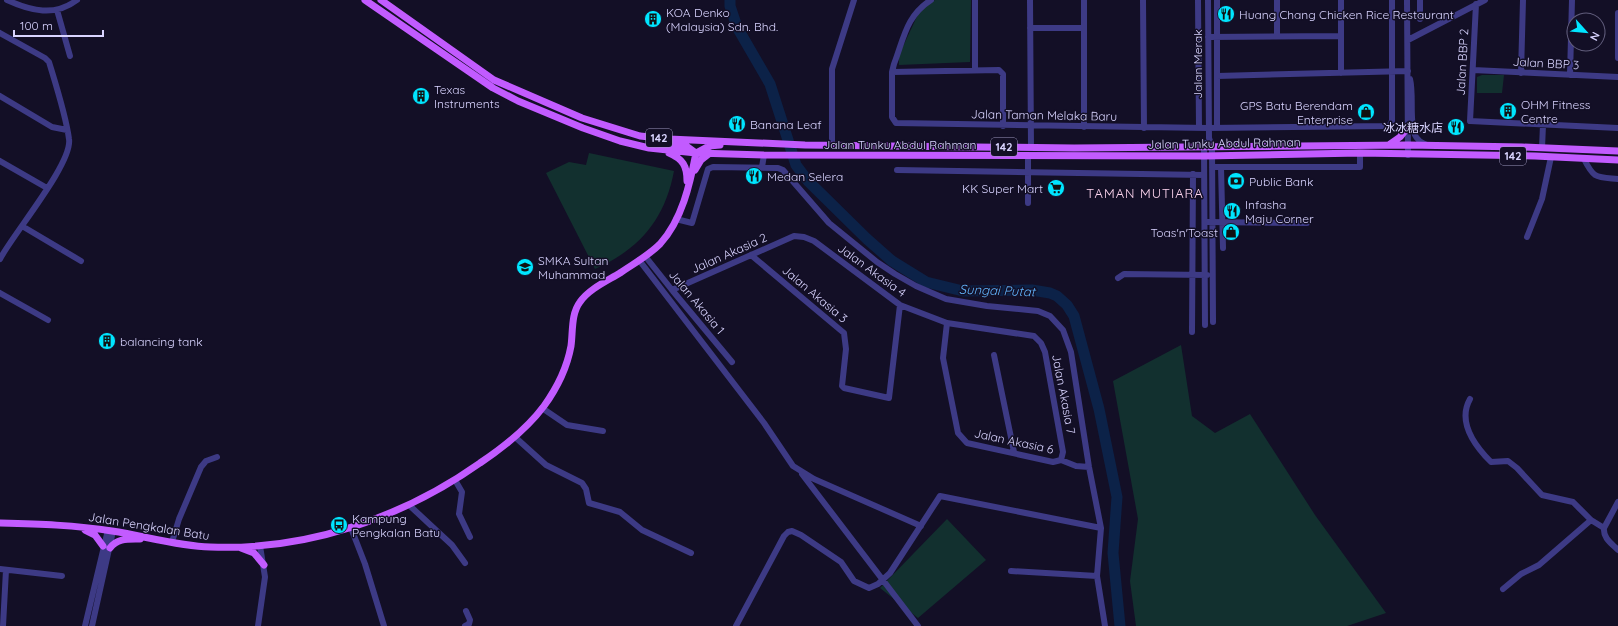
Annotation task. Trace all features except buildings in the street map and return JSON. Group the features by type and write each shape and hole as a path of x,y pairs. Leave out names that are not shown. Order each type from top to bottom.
{"main road":[{"name":"Jalan Tunku Abdul Rahman","path":"365,0 503,94 583,128 620,141 649,148 696,153 764,155 1204,156 1360,153 1618,160"},
{"name":"Jalan Tunku Abdul Rahman","path":"381,0 494,80 582,118 634,135 669,139 805,145 1212,147 1408,144 1618,151"},
{"path":"1384,145 1396,141 1408,126"},
{"path":"634,135 647,140 685,145 696,153 709,146 764,144"},
{"path":"649,148 668,152 682,161 687,174 687,192"},
{"name":"Jalan Pengkalan Batu","path":"0,523 76,526 202,546 260,546 316,537 350,528 409,505 455,480 515,437 542,408 556,388 568,362 574,316 579,303 593,290 646,256 664,239 676,219 687,192 696,153"},
{"path":"687,192 698,163 710,153"},
{"path":"76,526 95,535 106,547 122,540 152,538"},
{"path":"234,547 254,553 264,565"}],"street":[{"path":"7,0 38,11 57,10 77,0"},
{"path":"832,145 832,69 854,0"},
{"path":"930,0 920,6 912,16 892,72 999,70 1003,74 1004,126"},
{"path":"975,0 975,70"},
{"path":"1030,0 1031,147"},
{"path":"1084,0 1084,127"},
{"path":"1143,0 1144,128"},
{"path":"1198,0 1199,128"},
{"name":"Jalan Merak","path":"1208,0 1208,138"},
{"name":"Jalan Merak","path":"1217,0 1217,128"},
{"path":"1277,0 1277,36"},
{"path":"1341,0 1341,73"},
{"name":"Jalan Taman Melaka Baru","path":"892,72 892,117 900,124 1144,128 1386,127 1392,121 1392,0"},
{"path":"1407,0 1408,155"},
{"path":"1420,0 1420,19"},
{"path":"1408,40 1485,0"},
{"path":"1521,73 1523,0"},
{"path":"1570,75 1572,0"},
{"name":"Jalan BBP 2","path":"1476,4 1470,122 1543,125"},
{"path":"57,10 70,56"},
{"path":"1618,14 1618,58"},
{"path":"1030,28 1084,28"},
{"path":"0,33 45,58 49,62 70,139 66,156 47,188 0,259"},
{"path":"1208,37 1341,36"},
{"name":"Jalan BBP 3","path":"1473,70 1618,77"},
{"path":"1217,76 1408,71"},
{"path":"1408,71 1413,91 1414,131 1418,140 1428,145"},
{"path":"0,96 52,127 67,130"},
{"path":"1542,148 1543,125 1618,128"},
{"path":"1208,138 1212,147 1213,322"},
{"path":"1205,325 1204,147 1208,138"},
{"path":"1212,166 1360,167 1360,153"},
{"path":"762,168 764,155"},
{"path":"1028,155 1028,203"},
{"path":"1527,237 1542,199 1551,157"},
{"path":"1584,159 1593,175 1597,178 1618,179"},
{"path":"0,161 47,188"},
{"path":"1221,167 1223,248"},
{"path":"676,219 692,223 708,168 762,168 783,170 829,223 877,262 916,286 946,299 961,303 1038,311 1056,321 1063,330 1071,352 1089,467 1101,528 1097,576 1105,626"},
{"path":"897,170 1204,175"},
{"path":"1192,332 1193,174"},
{"path":"1204,222 1307,223"},
{"path":"22,226 82,261"},
{"name":"Jalan Akasia 2","path":"672,290 794,236"},
{"name":"Jalan Akasia 4","path":"794,236 804,237 814,241 900,306 947,323 1034,336"},
{"name":"Jalan Akasia 3","path":"751,255 844,333 846,349 842,384 844,388 889,398 900,306"},
{"name":"Jalan Akasia 1","path":"646,256 672,290 732,362"},
{"path":"639,260 764,423 788,460 799,471 918,626"},
{"path":"1118,278 1124,274 1213,275"},
{"path":"0,293 48,320"},
{"name":"Jalan Akasia 6","path":"947,323 943,358 958,433 966,442 1053,462 1061,460 1076,466 1089,467"},
{"name":"Jalan Akasia 7","path":"1034,336 1041,343 1045,352 1063,452 1061,460"},
{"path":"994,355 1014,452"},
{"path":"1470,399 1466,408 1469,434 1490,462 1504,460 1512,464 1542,495 1573,502 1592,520 1604,528"},
{"path":"542,408 567,424 602,431"},
{"path":"515,437 546,465 582,483 586,489 589,503 620,512 642,530 691,553"},
{"path":"172,542 179,519 201,467 206,461 217,457"},
{"path":"799,471 921,526"},
{"path":"455,480 462,492 459,514 470,537"},
{"path":"736,626 765,570 784,536 788,532 792,531 800,535 841,562 846,567 851,577 859,584 869,588 883,580 900,560 938,498 945,496 1101,528"},
{"path":"1618,502 1604,528 1604,532 1608,540 1618,550"},
{"path":"409,505 452,545 465,563"},
{"path":"1504,589 1521,574 1540,565 1592,520"},
{"path":"350,528 365,564 384,626"},
{"path":"85,626 100,577 110,531"},
{"path":"258,626 265,577 260,546"},
{"path":"4,626 3,570 62,576"},
{"path":"1011,571 1097,576"},
{"path":"92,626 100,577"},
{"path":"465,626 469,624 470,620 466,611"}],"green space":[{"path":"935,0 971,0 970,62 899,65 899,55 920,10"},
{"path":"1482,75 1504,75 1502,93 1477,93 1477,77"},
{"path":"589,153 674,171 664,204 657,218 648,230 625,252 595,269 546,173 569,162 586,165"},
{"path":"1181,345 1192,416 1215,433 1250,414 1315,515 1386,613 1347,626 1136,626 1130,581 1138,519 1113,381"},
{"path":"947,519 986,560 918,618 880,588"}],"waterway":[{"name":"Sungai Putat","path":"730,0 730,6 737,27 770,84 796,165 808,181 867,239 892,261 926,282 963,291 1032,290 1050,293 1057,296 1067,305 1074,316 1099,409 1117,497 1113,553 1120,626"}],"place":[{"name":"Huang Chang Chicken Rice Restaurant","path":"1226,14"},
{"name":"KOA Denko (Malaysia) Sdn. Bhd.","path":"653,19"},
{"name":"Texas Instruments","path":"421,96"},
{"name":"OHM Fitness Centre","path":"1508,111"},
{"name":"GPS Batu Berendam Enterprise","path":"1366,112"},
{"name":"Banana Leaf","path":"737,124"},
{"name":"冰冰糖水店","path":"1456,127"},
{"name":"Medan Selera","path":"754,176"},
{"name":"Public Bank","path":"1236,181"},
{"name":"KK Super Mart","path":"1056,188"},
{"name":"Infasha Maju Corner","path":"1232,211"},
{"name":"Toas'n'Toast","path":"1231,232"},
{"name":"SMKA Sultan Muhammad","path":"525,267"},
{"name":"balancing tank","path":"107,341"},
{"name":"Kampung Pengkalan Batu","path":"339,525"}],"district":[{"name":"TAMAN MUTIARA","path":"1145,193"}]}
